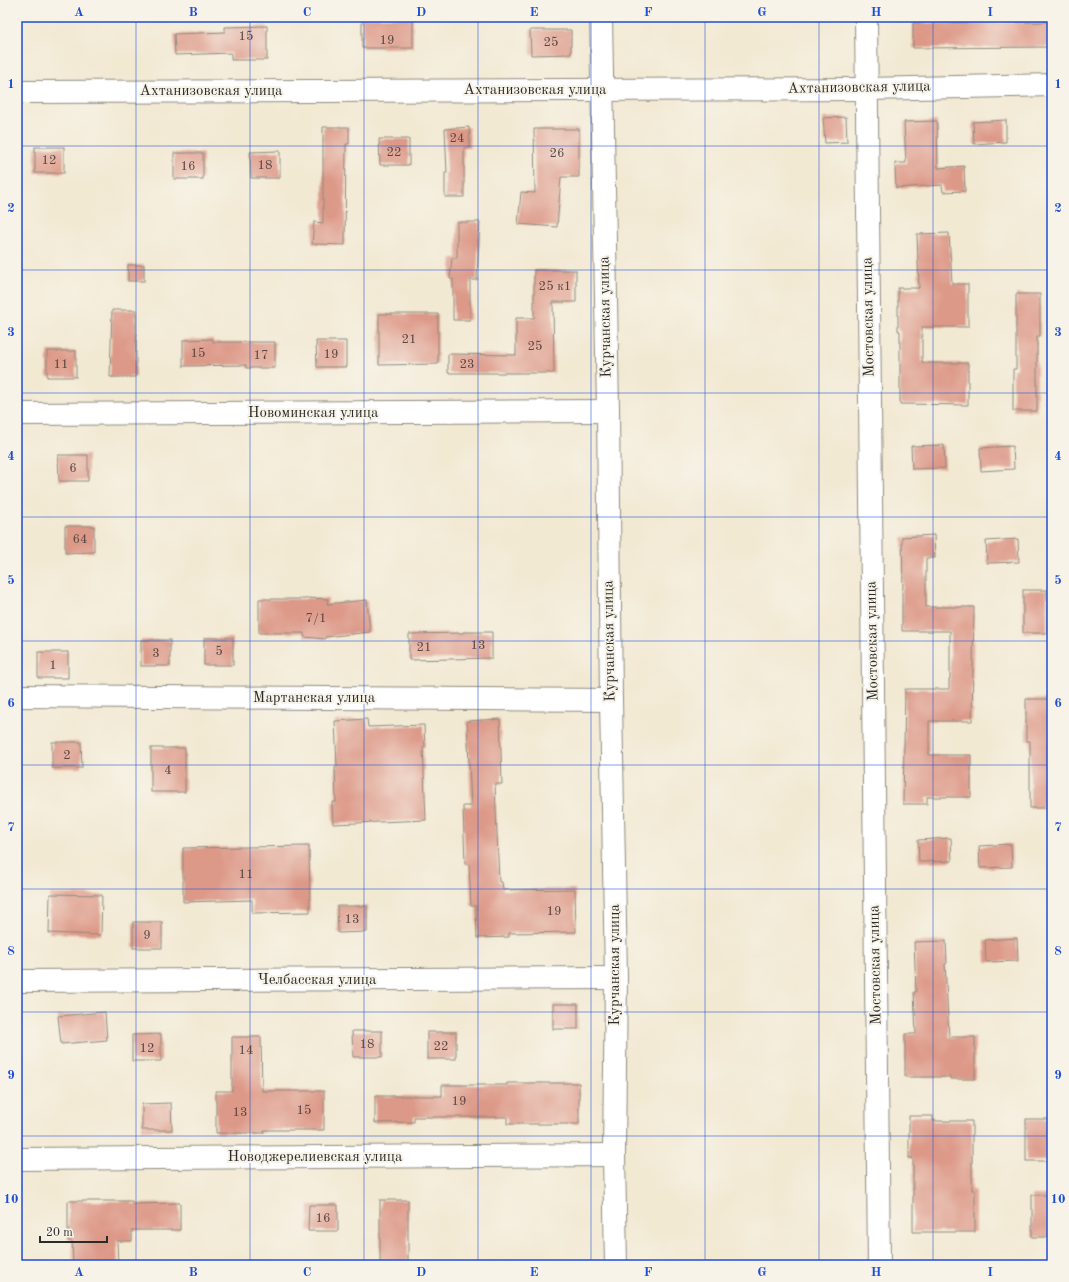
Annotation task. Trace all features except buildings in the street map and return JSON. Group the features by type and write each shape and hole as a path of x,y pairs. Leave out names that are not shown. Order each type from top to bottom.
{"street":[{"name":"Курчанская улица","path":"601,17 616,978 614,1155 616,1265"},
{"name":"Мостовская улица","path":"866,17 880,1265"},
{"name":"Ахтанизовская улица","path":"17,92 602,90 1052,85"},
{"name":"Новоминская улица","path":"17,414 608,411"},
{"name":"Мартанская улица","path":"17,696 611,700"},
{"name":"Челбасская улица","path":"17,981 616,978"},
{"name":"Новоджерелиевская улица","path":"17,1160 614,1155"}]}
